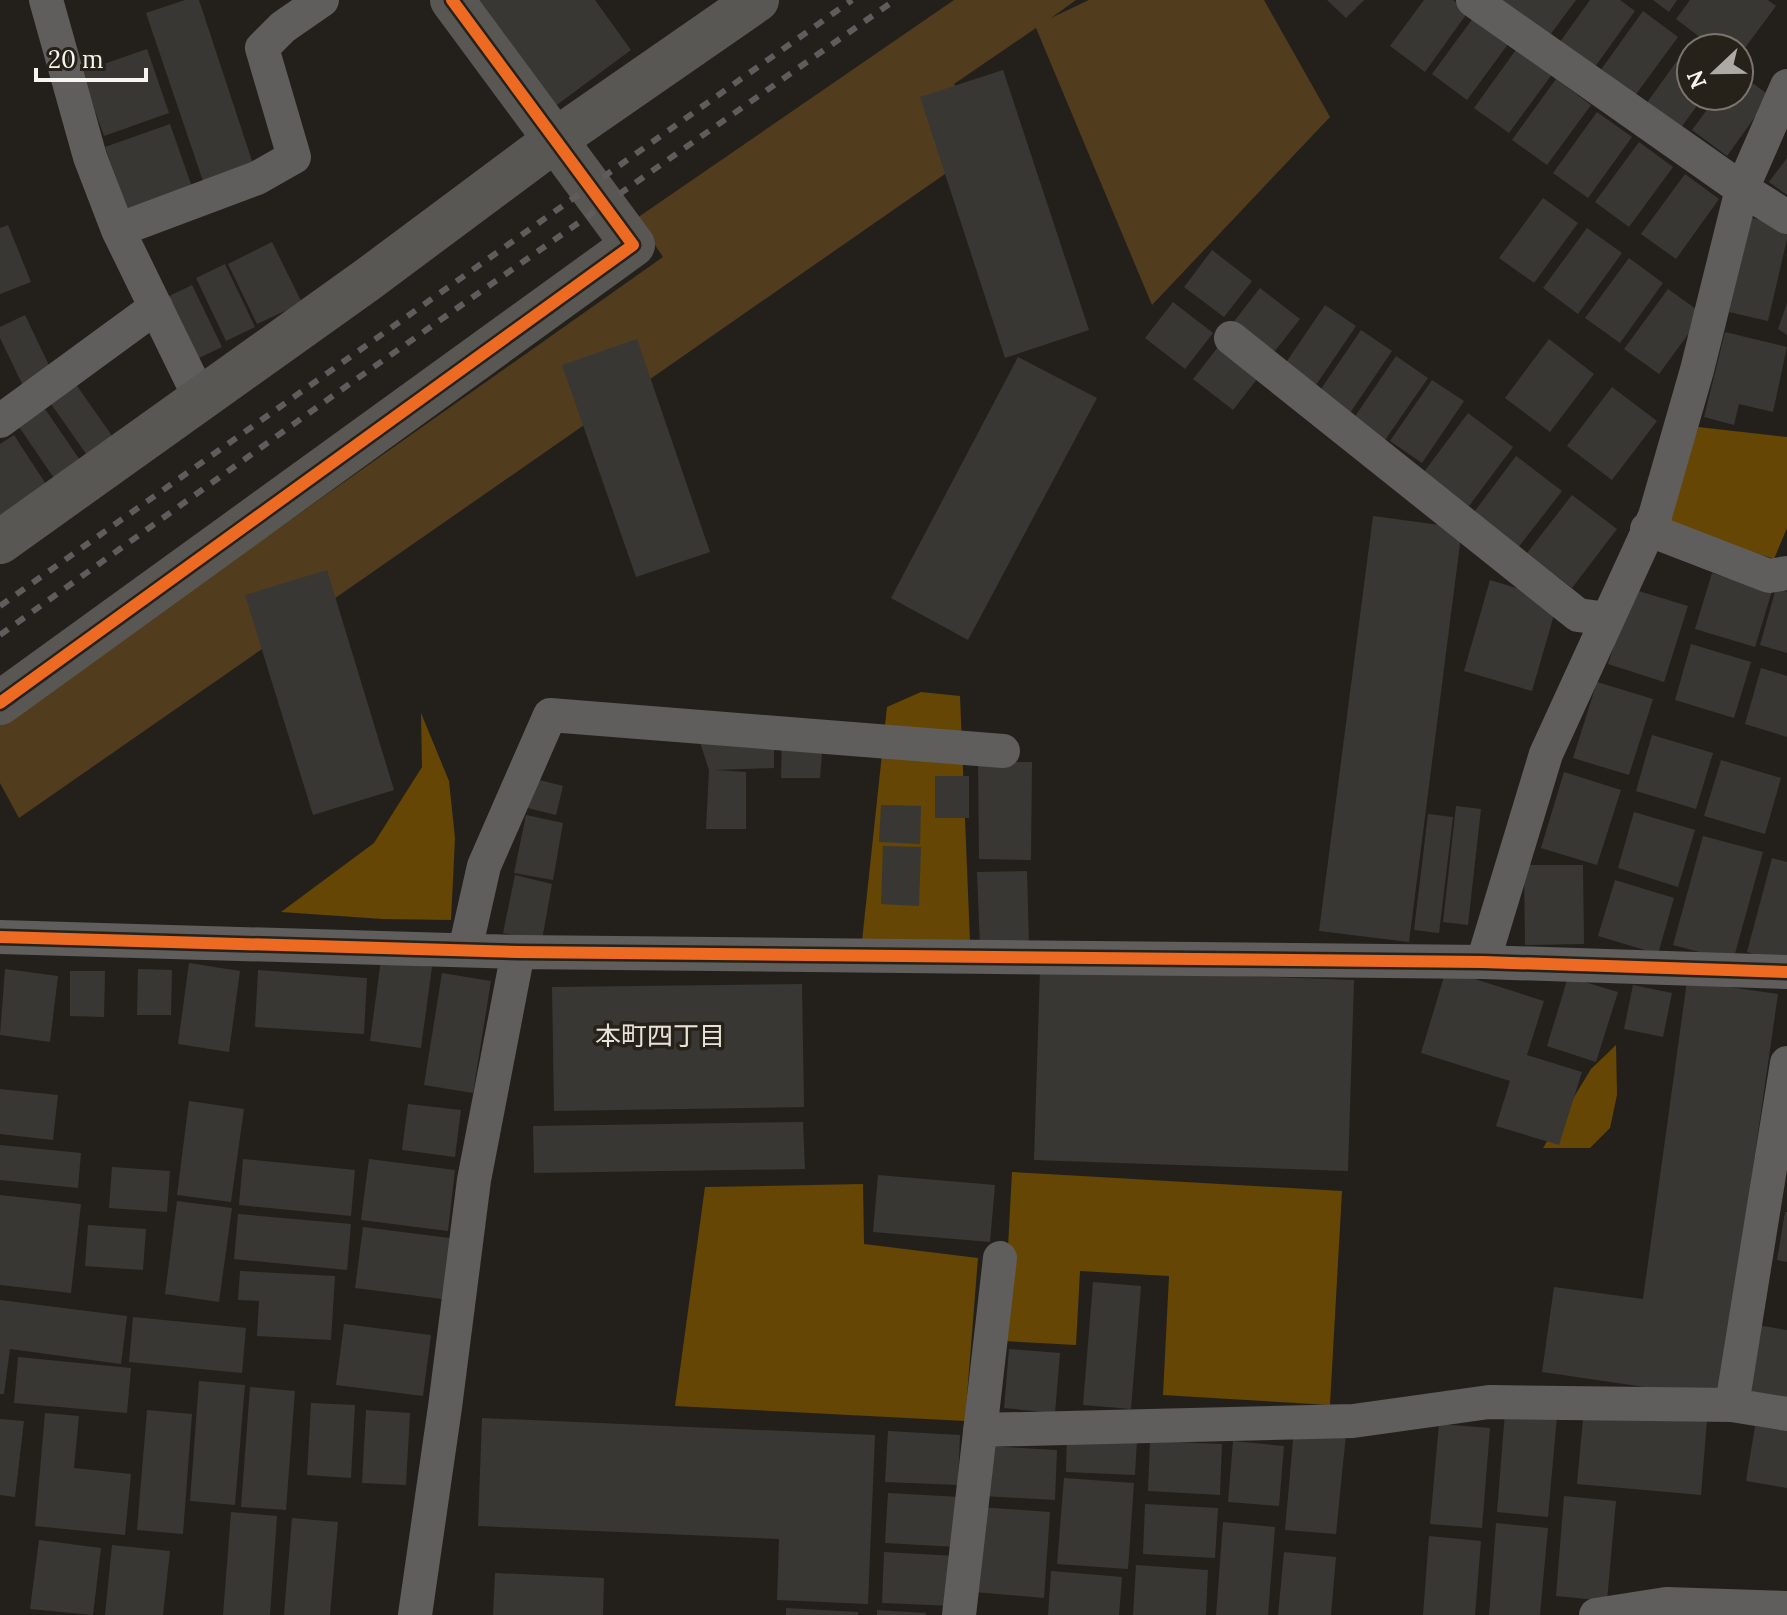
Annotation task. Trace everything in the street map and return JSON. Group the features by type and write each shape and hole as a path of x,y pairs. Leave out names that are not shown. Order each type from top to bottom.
{"street":[{"path":"46,0 90,157 118,230 200,398"},
{"path":"118,230 257,178 294,157 262,48 283,27 322,0"},
{"path":"0,703 633,245 452,0"},
{"path":"0,542 367,280 555,140 757,0"},
{"path":"1473,0 1742,189 1787,217"},
{"path":"1483,962 1546,754 1655,516 1697,370 1742,189 1787,86"},
{"path":"0,421 156,307"},
{"path":"1231,338 1578,615 1607,619"},
{"path":"1647,529 1769,576 1787,573"},
{"path":"465,950 484,866 550,715 1003,751"},
{"path":"0,937 518,952 1483,962 1787,972"},
{"path":"415,1615 474,1180 518,952"},
{"path":"1732,1405 1787,1063"},
{"path":"959,1615 1000,1258"},
{"path":"980,1430 1353,1421 1489,1402 1732,1405 1787,1414"},
{"path":"1596,1615 1666,1604 1787,1608"}],"shaded area":[{"path":"954,0 1076,0 1051,18 1089,0 1264,0 1330,117 1152,305 1036,28 954,84 991,142 19,818 0,783 0,725 663,257 637,218"},
{"path":"1698,427 1787,437 1787,528 1774,559 1666,524"},
{"path":"921,692 960,696 970,941 862,941 887,707"},
{"path":"421,713 449,781 455,838 451,920 281,912 374,843 422,767"},
{"path":"1616,1045 1617,1095 1610,1128 1590,1148 1543,1148 1591,1069"},
{"path":"1012,1172 1342,1191 1330,1405 1163,1395 1169,1276 1080,1271 1076,1345 1003,1341"},
{"path":"863,1184 864,1244 978,1258 965,1421 675,1406 705,1187"}],"building":[{"path":"185,0 199,0 255,170 205,187 146,13"},
{"path":"476,0 595,0 631,50 554,107"},
{"path":"1327,0 1364,0 1346,18"},
{"path":"1424,0 1453,0 1468,12 1425,72 1390,46"},
{"path":"1494,0 1576,0 1547,39"},
{"path":"1590,0 1620,0 1635,11 1592,71 1557,46"},
{"path":"1653,0 1677,0 1669,12"},
{"path":"1690,0 1768,0 1776,6 1755,34 1693,32 1676,19"},
{"path":"1643,11 1675,35 1675,41 1634,97 1600,71"},
{"path":"1476,14 1511,40 1467,100 1432,74"},
{"path":"1518,47 1553,73 1509,133 1474,108"},
{"path":"147,49 169,113 104,136 81,72"},
{"path":"1675,64 1675,112 1692,112 1680,129 1646,104"},
{"path":"1003,70 1089,330 1005,358 920,97"},
{"path":"1556,79 1591,105 1547,165 1512,140"},
{"path":"1755,85 1770,96 1727,156 1692,130 1705,112 1755,112"},
{"path":"1597,112 1632,137 1588,198 1553,173"},
{"path":"170,124 192,187 128,211 105,147"},
{"path":"1639,142 1673,167 1629,227 1595,202"},
{"path":"1787,158 1787,195 1769,182"},
{"path":"1685,174 1719,199 1676,259 1641,234"},
{"path":"1543,198 1578,223 1534,283 1499,258"},
{"path":"1752,218 1787,226 1787,239 1768,321 1729,312"},
{"path":"8,225 31,282 0,294 0,228"},
{"path":"1587,228 1622,253 1578,314 1543,288"},
{"path":"272,242 302,303 257,324 228,264"},
{"path":"1212,250 1252,281 1224,317 1184,287"},
{"path":"1629,258 1663,283 1620,343 1585,318"},
{"path":"225,264 255,327 226,341 196,278"},
{"path":"192,285 222,347 193,361 163,299"},
{"path":"1260,288 1300,319 1271,356 1232,324"},
{"path":"1668,289 1703,314 1659,374 1624,349"},
{"path":"1173,302 1213,333 1185,369 1145,338"},
{"path":"1787,303 1787,335 1778,329"},
{"path":"1325,305 1356,326 1314,388 1283,367"},
{"path":"25,315 55,378 26,392 0,338 0,327"},
{"path":"1361,330 1392,351 1350,413 1319,392"},
{"path":"1725,332 1787,347 1773,412 1739,404 1734,425 1704,417"},
{"path":"637,339 710,552 636,577 562,365"},
{"path":"1549,339 1594,374 1550,432 1505,398"},
{"path":"1222,342 1261,374 1233,410 1193,379"},
{"path":"1396,356 1428,378 1385,440 1354,418"},
{"path":"1018,357 1097,398 968,640 891,598"},
{"path":"1432,380 1464,401 1422,463 1390,441"},
{"path":"75,383 115,440 89,458 49,401"},
{"path":"1612,387 1657,421 1612,480 1567,446"},
{"path":"43,406 82,463 56,481 17,424"},
{"path":"1468,413 1513,447 1469,506 1424,472"},
{"path":"14,435 51,492 0,525 0,444"},
{"path":"1516,456 1562,491 1517,549 1472,515"},
{"path":"1572,495 1617,529 1572,588 1527,553"},
{"path":"1373,516 1462,528 1409,942 1319,931"},
{"path":"327,570 394,790 313,815 245,595"},
{"path":"1712,573 1772,591 1755,647 1695,629"},
{"path":"1490,580 1558,601 1532,691 1464,671"},
{"path":"1776,588 1787,592 1787,653 1760,645"},
{"path":"1632,589 1688,606 1664,682 1608,664"},
{"path":"1691,644 1751,662 1734,718 1675,700"},
{"path":"1761,668 1787,676 1787,737 1745,724"},
{"path":"1597,682 1653,699 1629,775 1573,758"},
{"path":"1652,735 1713,753 1696,809 1636,791"},
{"path":"782,739 823,741 820,778 781,778"},
{"path":"774,741 774,768 715,770 746,772 746,829 706,829 709,770 700,742"},
{"path":"1721,760 1781,778 1765,834 1704,816"},
{"path":"978,762 1032,762 1031,860 979,859"},
{"path":"1564,772 1621,790 1597,865 1541,848"},
{"path":"935,776 969,776 969,818 935,818"},
{"path":"535,779 563,786 556,815 528,808"},
{"path":"881,805 921,806 920,844 879,842"},
{"path":"1456,806 1481,809 1468,925 1443,922"},
{"path":"1634,812 1695,830 1678,887 1618,868"},
{"path":"1428,814 1453,817 1439,933 1414,930"},
{"path":"526,815 563,823 553,880 514,873"},
{"path":"1703,836 1763,852 1733,961 1673,945"},
{"path":"883,846 921,847 919,906 881,904"},
{"path":"1772,858 1787,862 1787,963 1747,952"},
{"path":"1524,865 1583,865 1584,944 1525,945"},
{"path":"1027,871 1029,945 980,947 977,872"},
{"path":"515,875 552,884 542,940 503,933"},
{"path":"1615,880 1674,898 1658,954 1598,936"},
{"path":"381,960 432,967 421,1048 370,1041"},
{"path":"189,963 240,971 229,1052 178,1044"},
{"path":"5,969 58,976 50,1042 0,1035"},
{"path":"138,969 172,970 171,1015 137,1015"},
{"path":"1040,969 1354,980 1348,1171 1034,1160"},
{"path":"258,970 367,978 364,1034 255,1027"},
{"path":"1446,970 1544,1001 1527,1055 1582,1072 1559,1145 1496,1126 1510,1081 1421,1053"},
{"path":"70,971 105,971 104,1017 70,1016"},
{"path":"442,973 491,981 473,1093 424,1085"},
{"path":"1568,977 1618,992 1596,1062 1547,1046"},
{"path":"1687,981 1778,994 1720,1398 1542,1372 1554,1287 1643,1299"},
{"path":"802,984 804,1107 554,1111 552,987"},
{"path":"1633,985 1672,993 1663,1037 1624,1029"},
{"path":"0,1089 58,1095 53,1140 0,1134"},
{"path":"189,1101 244,1109 231,1202 177,1195"},
{"path":"408,1104 461,1110 455,1157 402,1150"},
{"path":"803,1122 805,1169 534,1173 533,1126"},
{"path":"0,1145 81,1153 78,1188 0,1180"},
{"path":"243,1159 355,1170 351,1216 239,1205"},
{"path":"369,1159 455,1170 448,1231 361,1220"},
{"path":"112,1167 170,1171 167,1212 109,1208"},
{"path":"878,1175 995,1185 990,1242 873,1232"},
{"path":"0,1195 81,1204 71,1293 0,1285"},
{"path":"177,1201 232,1208 219,1302 165,1294"},
{"path":"1787,1212 1787,1262 1777,1260"},
{"path":"238,1214 351,1224 347,1270 234,1259"},
{"path":"88,1225 146,1229 143,1270 85,1266"},
{"path":"363,1227 450,1238 442,1299 355,1288"},
{"path":"240,1271 335,1276 331,1340 257,1336 259,1301 238,1300"},
{"path":"1093,1282 1141,1286 1131,1409 1083,1405"},
{"path":"0,1300 127,1316 121,1364 10,1349 4,1394 0,1394"},
{"path":"133,1317 246,1328 242,1373 129,1362"},
{"path":"344,1324 431,1335 423,1396 336,1385"},
{"path":"1757,1325 1787,1330 1787,1404 1746,1397"},
{"path":"1009,1349 1060,1353 1055,1413 1004,1408"},
{"path":"18,1357 131,1368 127,1413 14,1403"},
{"path":"199,1381 245,1385 235,1505 190,1501"},
{"path":"250,1387 295,1391 286,1510 241,1507"},
{"path":"311,1403 355,1405 351,1478 307,1475"},
{"path":"1584,1408 1707,1420 1701,1495 1577,1484"},
{"path":"147,1410 192,1414 183,1534 137,1530"},
{"path":"366,1410 410,1413 406,1485 362,1483"},
{"path":"1505,1412 1557,1416 1548,1517 1497,1512"},
{"path":"45,1413 79,1416 74,1468 131,1474 125,1535 35,1526"},
{"path":"482,1418 875,1435 868,1604 777,1600 779,1539 478,1526"},
{"path":"0,1419 24,1421 15,1497 0,1495"},
{"path":"1439,1424 1490,1428 1482,1528 1430,1524"},
{"path":"1755,1426 1787,1431 1787,1488 1746,1481"},
{"path":"1294,1429 1346,1434 1336,1534 1285,1530"},
{"path":"888,1431 960,1435 958,1485 885,1482"},
{"path":"1067,1435 1137,1439 1135,1475 1066,1472"},
{"path":"1150,1441 1222,1444 1220,1495 1148,1491"},
{"path":"1233,1441 1284,1446 1279,1506 1228,1502"},
{"path":"985,1446 1057,1450 1055,1500 983,1496"},
{"path":"1064,1478 1134,1483 1128,1569 1057,1564"},
{"path":"888,1493 960,1497 957,1547 885,1543"},
{"path":"1564,1496 1616,1501 1607,1601 1556,1596"},
{"path":"1145,1504 1218,1508 1215,1558 1143,1554"},
{"path":"980,1507 1050,1512 1044,1598 974,1592"},
{"path":"231,1512 277,1516 270,1615 223,1615"},
{"path":"292,1518 338,1522 330,1615 284,1615"},
{"path":"1223,1522 1275,1527 1268,1615 1216,1615"},
{"path":"1496,1523 1548,1528 1540,1615 1489,1615"},
{"path":"1429,1536 1481,1541 1475,1615 1423,1615"},
{"path":"39,1540 101,1548 93,1615 30,1609"},
{"path":"112,1545 170,1551 163,1615 105,1615"},
{"path":"884,1552 956,1556 954,1606 882,1603"},
{"path":"1284,1552 1336,1557 1331,1615 1278,1615"},
{"path":"1136,1565 1208,1570 1206,1615 1133,1615"},
{"path":"1051,1571 1122,1577 1119,1615 1048,1615"},
{"path":"495,1573 604,1578 603,1615 493,1615"},
{"path":"786,1608 858,1612 858,1615 786,1615"},
{"path":"877,1610 926,1613 926,1615 877,1615"}],"railway":[{"path":"0,606 852,0"},
{"path":"0,635 348,385 895,0"}],"cycle path":[{"path":"0,703 633,245 452,0"},
{"path":"0,937 518,952 1483,962 1787,972"}],"district":[{"name":"本町四丁目","path":"660,1035"}]}
